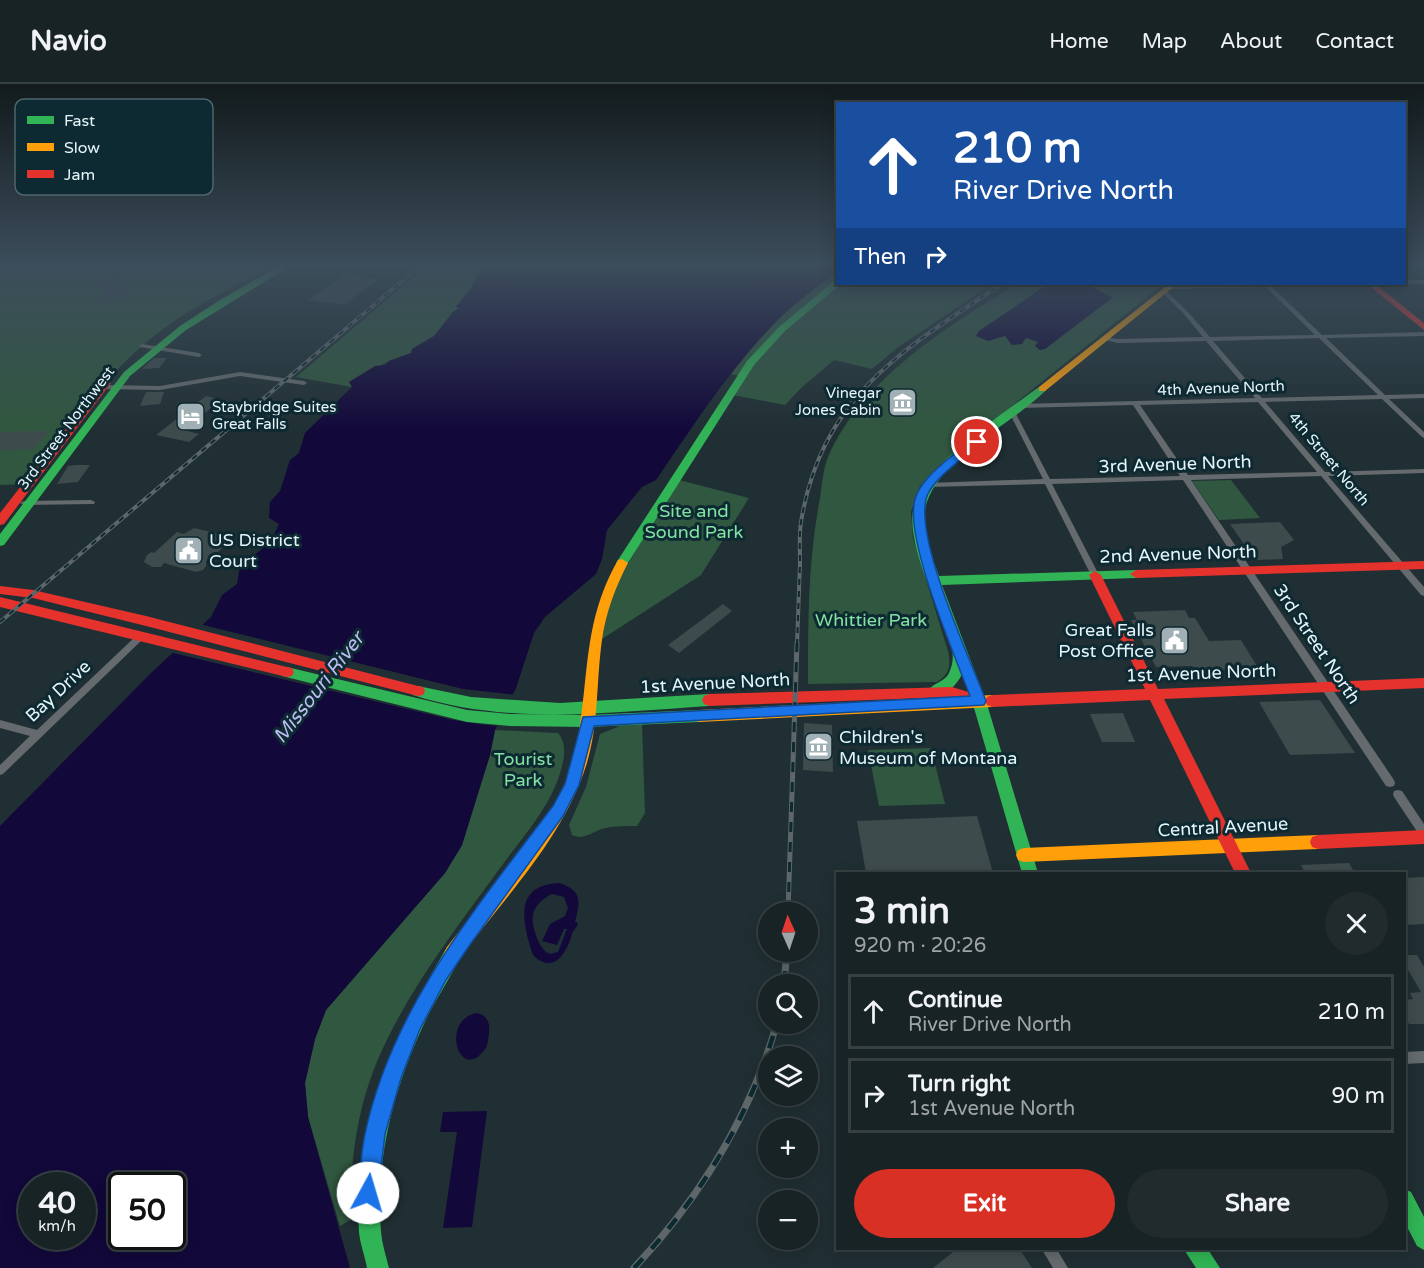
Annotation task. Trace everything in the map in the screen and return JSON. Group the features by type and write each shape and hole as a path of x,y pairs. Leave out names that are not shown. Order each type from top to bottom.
{"main road":[{"name":"3rd Street Northwest","path":"0,521 110,388 147,347 178,321"},
{"name":"3rd Street Northwest","path":"147,347 188,321"},
{"path":"378,1268 370,1236 368,1193 375,1134 391,1078 414,1023 440,974 474,924 545,831 572,785 580,759 588,715 596,630 606,589 726,399 756,356 791,321"},
{"path":"1030,872 979,701 934,581 920,533 921,499 928,485 941,471 1126,321"},
{"name":"3rd Street Northwest","path":"0,542 110,388"},
{"name":"2nd Avenue North","path":"934,581 1424,565"},
{"path":"1095,575 1242,872"},
{"path":"0,585 16,591 179,630 331,670 471,703 560,715"},
{"path":"0,590 16,591"},
{"path":"0,602 467,716 560,715"},
{"path":"927,693 949,686 954,681 958,674 959,649"},
{"name":"1st Avenue North","path":"560,715 1424,683"},
{"name":"1st Avenue North","path":"588,715 714,700 952,692 979,701"},
{"name":"Central Avenue","path":"1024,855 1424,835"},
{"path":"1406,1203 1424,1239"},
{"path":"1196,1250 1209,1268"}],"street":[{"name":"4th Street North","path":"1195,321 1424,593"},
{"path":"1305,321 1424,436"},
{"path":"1104,339 1118,341 1424,334"},
{"path":"147,347 199,355"},
{"path":"110,388 184,385 240,374 304,383"},
{"name":"4th Avenue North","path":"1016,409 1424,396"},
{"name":"3rd Street North","path":"1136,404 1390,783"},
{"path":"1016,409 1048,483 1095,575"},
{"name":"3rd Avenue North","path":"928,485 1424,471"},
{"path":"14,504 91,502"},
{"name":"Bay Drive","path":"0,771 140,637"},
{"path":"0,724 37,734"},
{"path":"1398,794 1424,835"},
{"path":"1406,1058 1424,1057"},
{"path":"1049,1250 1061,1268"}],"green space":[{"path":"0,321 174,321 143,345 111,377 29,484 0,485"},
{"path":"361,321 446,321 434,336 412,349 411,353 389,361 349,382 352,387 296,377"},
{"path":"776,321 937,321 897,348 872,369 834,360 785,405 733,395 745,377 731,374"},
{"name":"Whittier Park","path":"957,321 1117,321 1001,415 920,486 911,512 913,538 948,651 949,665 945,676 937,682 808,684 811,567 816,521 828,457 843,429 862,403 884,379"},
{"name":"Site and Sound Park","path":"679,480 749,498 701,575 602,639 612,590"},
{"path":"1231,480 1260,518 1219,520 1192,481"},
{"path":"642,724 645,813 637,826 606,828 581,837 572,835 569,825 586,787 600,734 620,726"},
{"name":"Tourist Park","path":"495,730 558,733 564,748 561,771 541,812 432,962 388,1037 369,1083 355,1140 350,1220 340,1226 308,1117 305,1083 315,1039 326,1010 445,873 462,845 490,755"},
{"path":"931,748 945,804 879,806 868,750"}],"water":[{"name":"Missouri River","path":"446,321 777,321 733,371 656,480 642,487 607,530 602,559 596,574 545,617 534,633 516,688 495,730 490,755 462,845 445,873 326,1010 315,1039 305,1083 308,1117 350,1268 0,1268 0,826 150,674 211,617 222,595 237,584 240,566 271,542 279,524 269,518 270,502 280,491 290,460 299,453 305,433 352,387 349,382 375,366 385,365 389,361 411,353 412,349 434,336"},
{"path":"993,321 1081,321 1045,349 1040,350 1035,346 1038,342 1026,338 1022,344 1012,345 1005,336 988,341 976,336 979,331"},
{"path":"559,883 567,886 576,893 578,898 575,922 578,923 567,948 558,959 547,963 533,955 524,920 527,899 544,885","holes":["552,894 564,897 568,908 565,916 550,924 542,941 557,945 564,929 567,929 558,952 550,954 542,948 536,936 533,922 534,911"]},
{"path":"477,1013 486,1018 488,1022 487,1046 478,1057 469,1060 462,1056 456,1038 458,1027 465,1018"},
{"path":"487,1111 472,1227 443,1228 457,1132 440,1132 443,1112"}],"pier":[{"path":"199,624 463,689 516,695 500,726 486,725 453,720 169,652"}],"building":[{"path":"154,358 167,358 159,368 142,369"},
{"path":"146,392 164,392 160,404 140,406"},
{"name":"Staybridge Suites Great Falls","path":"206,396 234,402 223,411 211,408 184,430 199,434 189,442 156,435"},
{"path":"49,431 34,449 0,451 0,432"},
{"path":"90,465 78,482 57,484 68,466"},
{"path":"1280,522 1294,540 1281,547 1283,559 1255,560 1230,524"},
{"name":"US District Court","path":"194,528 231,537 206,561 203,570 196,572 164,563 161,567 152,567 144,562 147,555 154,553 177,532 184,534"},
{"path":"723,604 732,611 679,653 668,645"},
{"name":"Great Falls Post Office","path":"1185,610 1189,618 1195,618 1209,641 1241,640 1257,666 1215,671 1213,668 1194,668 1192,666 1156,667 1131,620 1137,620 1133,612"},
{"path":"1320,700 1355,753 1290,755 1259,702"},
{"path":"1123,713 1135,742 1102,742 1090,714"},
{"name":"Children's Museum of Montana","path":"804,723 832,725 833,772 803,770"},
{"path":"977,816 993,872 866,872 857,821"},
{"path":"1349,863 1354,872 1304,872 1301,865"},
{"path":"1424,877 1424,924 1406,925 1406,878"},
{"path":"1406,955 1417,955 1424,967 1424,1024 1409,1024 1406,1019 1406,1000 1413,999 1410,993 1421,992 1406,966"},
{"path":"956,1250 1020,1250 1032,1268 933,1268"}],"railway":[{"path":"0,622 355,321"},
{"path":"797,645 801,522 812,478 827,440 848,408 873,380 901,354 947,321"},
{"path":"788,902 797,643"},
{"path":"785,974 786,962"},
{"path":"634,1268 681,1213 720,1154 753,1091 774,1034"}],"traffic: fast":[{"path":"0,542 127,374 145,357 192,321"},
{"path":"622,563 750,363 791,321"},
{"path":"934,581 919,528 919,509 924,494 936,478 971,444 1042,389"},
{"path":"979,701 934,581 1136,574"},
{"path":"936,690 947,685 954,677 959,655"},
{"path":"287,672 467,716 510,720 588,721 699,716"},
{"path":"418,691 471,703 560,709 709,700"},
{"path":"979,701 1030,872"},
{"path":"378,1268 371,1241 369,1194 372,1158 379,1122 402,1052 417,1018 453,953"},
{"path":"1406,1203 1424,1239"},
{"path":"1196,1250 1209,1268"}],"traffic: slow":[{"path":"1042,389 1127,321"},
{"path":"453,953 524,862 557,814 570,789 585,739 596,638 601,613 609,588 622,563"},
{"path":"699,716 992,701"},
{"path":"1024,855 1318,842"}],"traffic: jam":[{"path":"1417,321 1424,327"},
{"path":"0,521 106,383"},
{"path":"1136,574 1424,565"},
{"path":"1095,575 1243,872"},
{"path":"0,590 33,594 146,621 418,691"},
{"path":"0,602 287,672"},
{"path":"992,701 1424,683"},
{"path":"709,700 952,692 970,698"},
{"path":"1318,842 1424,837"}],"place":[{"name":"Vinegar Jones Cabin","path":"902,402"},
{"name":"Staybridge Suites Great Falls","path":"191,416"},
{"name":"US District Court","path":"188,550"},
{"name":"Great Falls Post Office","path":"1175,640"},
{"name":"Children's Museum of Montana","path":"818,747"}],"route":[{"path":"368,1193 375,1134 391,1078 414,1023 440,974 463,940 558,811 572,785 588,721 979,701 934,581 920,533 919,512 921,499 928,485 941,471 977,442"}]}
